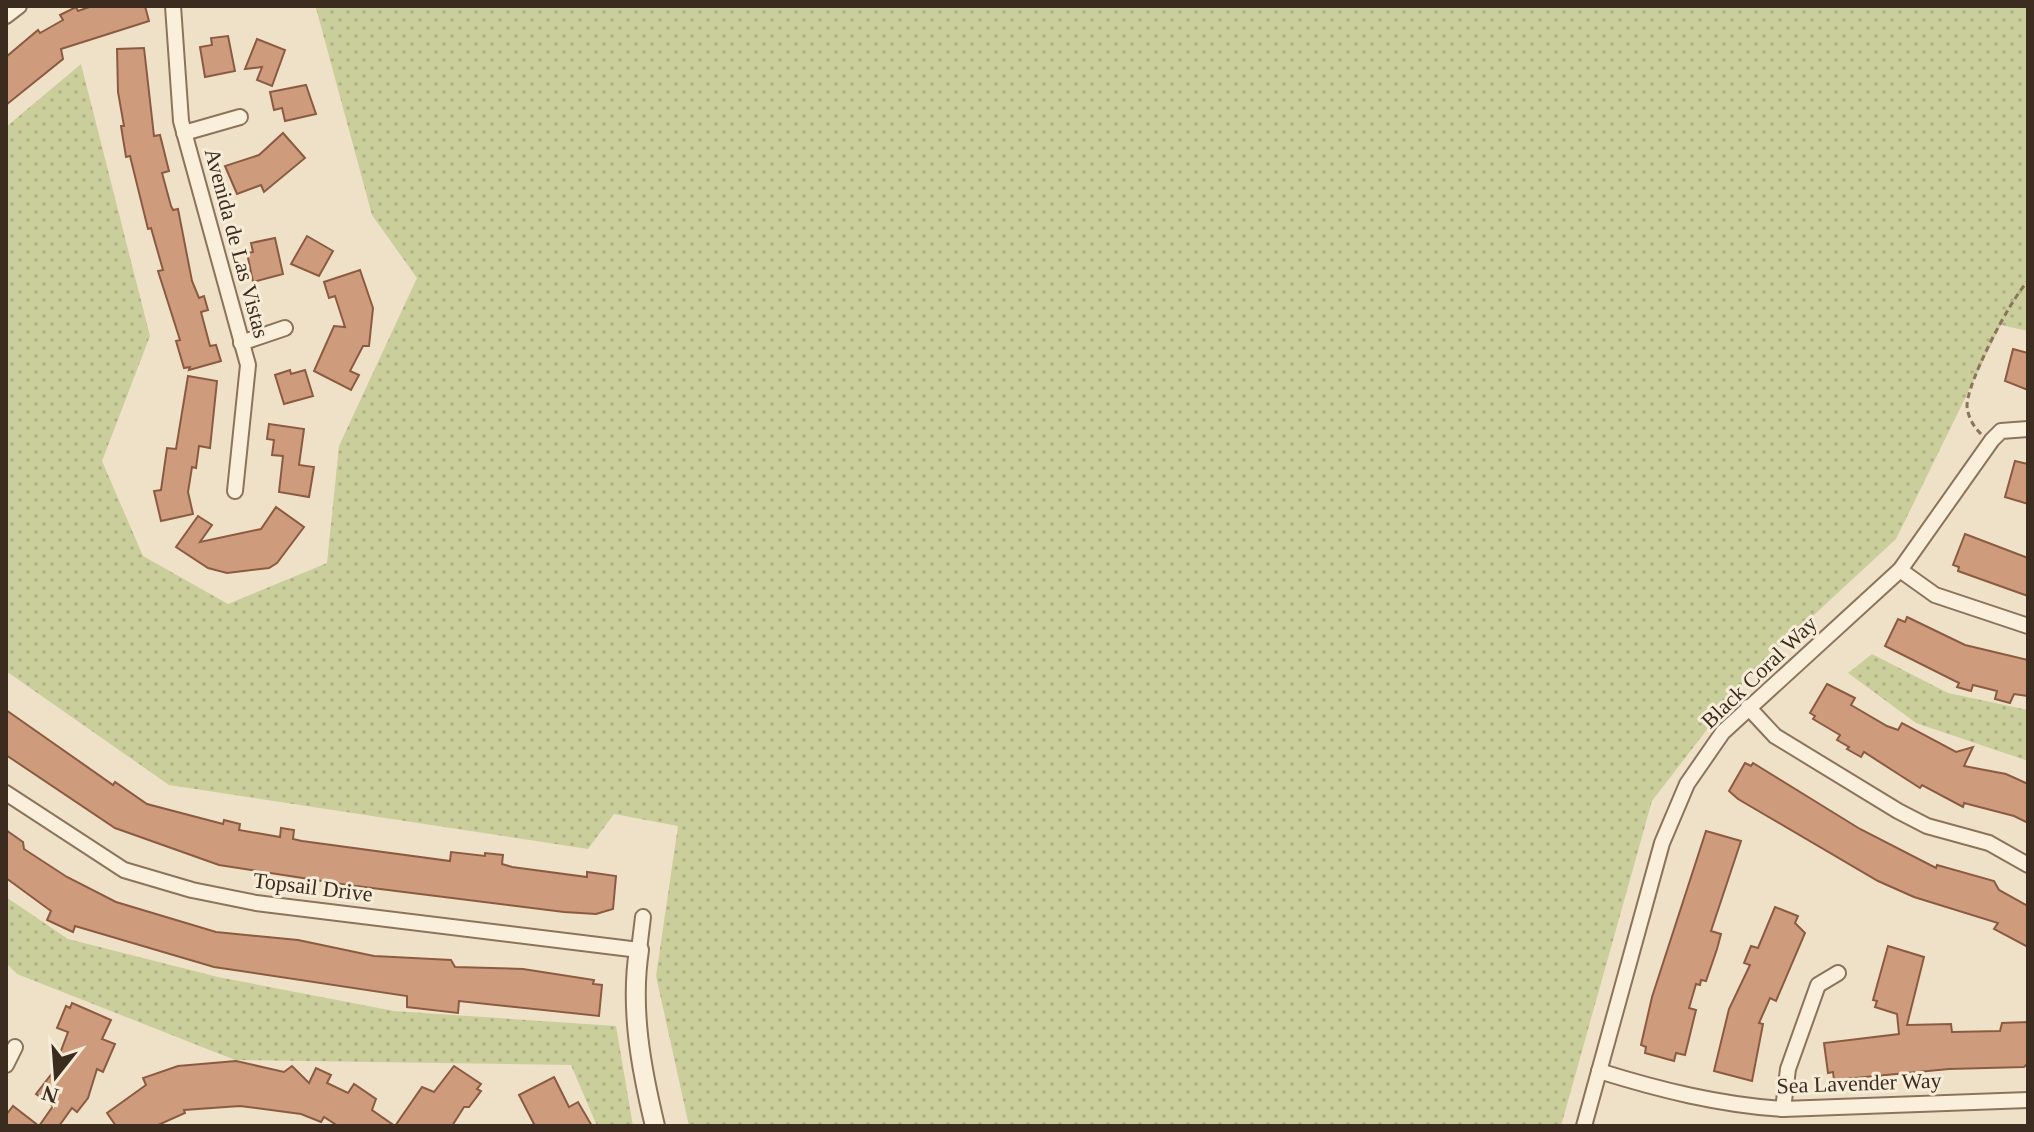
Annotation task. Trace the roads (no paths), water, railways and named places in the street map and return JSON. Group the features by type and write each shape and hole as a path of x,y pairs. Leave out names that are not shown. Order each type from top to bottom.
{"street":[{"path":"6,16 19,6"},
{"name":"Avenida de Las Vistas","path":"173,6 184,133 248,365 235,491"},
{"path":"184,133 240,117"},
{"path":"241,343 285,328"},
{"name":"Black Coral Way","path":"1584,1126 1662,843 1687,784 1723,732 1900,570 1990,442 2001,431 2028,429"},
{"path":"1900,570 1946,600 2028,626"},
{"path":"1748,707 1775,736 1898,811 1927,826 1989,843 2028,865"},
{"name":"Topsail Drive","path":"6,793 124,870 192,890 256,903 639,950"},
{"path":"643,917 635,977 637,1027 642,1075 655,1126"},
{"path":"1783,1109 1788,1069 1818,985 1838,973"},
{"path":"6,1065 15,1047"},
{"name":"Sea Lavender Way","path":"1599,1071 1688,1096 1783,1109 2028,1100"}]}
